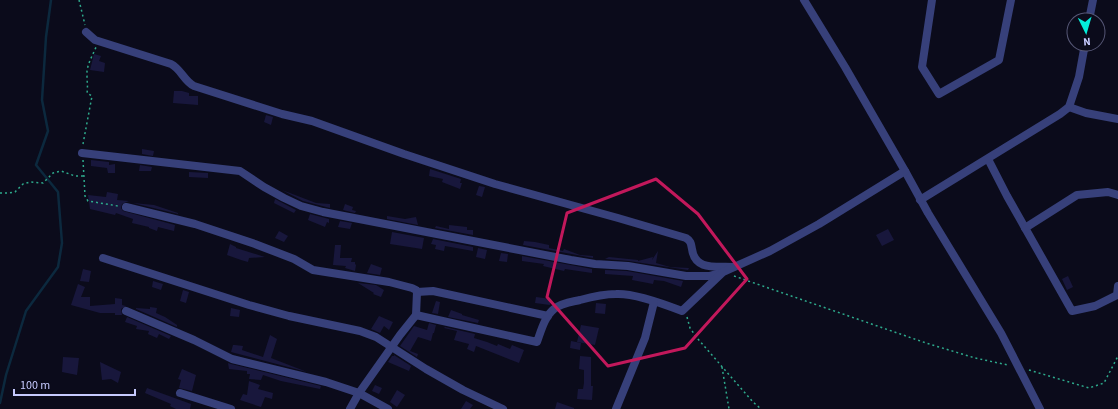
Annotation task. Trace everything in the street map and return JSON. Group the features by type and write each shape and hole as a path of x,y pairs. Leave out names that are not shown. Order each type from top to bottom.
{"street":[{"path":"804,0 842,62 905,171 920,200 976,290 1019,367 1040,409"},
{"path":"932,0 922,67 939,94 999,60 1011,0"},
{"path":"1091,12 1093,0"},
{"path":"86,32 95,40 172,64 177,67 189,83 202,89 282,114 312,121 404,154 495,184 686,238 691,244 695,260 700,264 705,266 733,267"},
{"path":"920,200 1060,114 1069,106 1079,77 1084,52"},
{"path":"1069,106 1086,113 1118,119"},
{"path":"82,153 240,171 284,198 301,206 323,212 571,260 595,264 628,266 686,276 709,276 723,272 770,251 819,224 905,171"},
{"path":"988,159 1025,228 1072,310 1095,306 1117,295 1118,286"},
{"path":"1025,228 1077,196 1108,192 1118,195"},
{"path":"126,207 195,224 255,244 294,259 313,270 389,282 412,288 418,292 433,291 548,316"},
{"path":"104,258 256,307 376,337 432,373 503,409"},
{"path":"416,315 537,342 552,310 569,302 616,294 636,296 682,311 723,272"},
{"path":"350,409 359,393 392,346 416,315 418,292"},
{"path":"616,409 645,338 654,302"},
{"path":"126,311 194,340 232,359 326,382 359,393 388,409"},
{"path":"180,393 232,409"}],"path":[{"path":"79,0 86,32"},
{"path":"95,40 96,45 87,70 87,93 92,96 86,121 82,153 85,196 88,201 126,207"},
{"path":"0,193 15,192 23,184 30,182 43,183 53,173 61,171 75,176 84,176"},
{"path":"723,272 926,343 975,358 1019,367 1088,388 1104,383 1118,356"},
{"path":"682,311 686,316 690,328 696,338 761,409"},
{"path":"722,367 729,409"}],"highlighted area":[{"path":"656,179 698,214 747,279 685,348 608,366 547,297 567,213"}],"building":[{"path":"94,54 101,56 99,61 105,63 104,72 90,70"},
{"path":"174,91 189,93 189,96 198,96 198,105 173,103"},
{"path":"266,115 273,117 271,125 264,122"},
{"path":"142,149 154,151 153,156 142,154"},
{"path":"91,160 109,162 109,165 115,164 115,173 108,173 107,168 91,166"},
{"path":"140,165 152,167 151,171 139,171"},
{"path":"430,169 461,179 460,183 462,183 460,189 442,182 443,179 429,176"},
{"path":"189,172 208,173 208,178 189,177"},
{"path":"479,186 485,187 482,197 476,195"},
{"path":"282,190 316,203 330,204 330,208 303,201"},
{"path":"107,192 118,194 117,200 129,201 122,204 121,208 123,211 175,225 174,231 158,227 157,231 149,227 132,223 133,219 116,213 115,215 90,209 88,195 106,197"},
{"path":"275,199 296,210 294,213 274,203"},
{"path":"133,203 154,205 178,214"},
{"path":"345,204 353,207 352,210 356,211 355,213 343,210"},
{"path":"310,214 329,219 329,223 327,222 325,227 308,220"},
{"path":"387,216 405,219 416,217 418,225 387,219"},
{"path":"340,221 352,223 350,229 338,227"},
{"path":"449,225 467,227 467,230 473,230 473,235 435,228 436,226 449,229"},
{"path":"888,229 894,240 882,246 876,235"},
{"path":"279,231 288,236 284,242 275,238"},
{"path":"392,232 424,238 422,249 390,244"},
{"path":"433,239 473,247 473,251 445,246 444,251 435,249 436,245 431,244"},
{"path":"524,241 549,245 549,248 563,251 564,249 580,255 593,256 593,258 523,245"},
{"path":"230,244 236,248 265,257 249,258 248,262 227,255"},
{"path":"335,245 341,245 340,258 352,258 351,262 355,262 356,265 355,271 345,268 346,266 333,265"},
{"path":"478,248 487,250 485,259 476,257"},
{"path":"658,251 656,263 670,267 689,268 688,270 605,259 609,257 638,261 653,257 652,260"},
{"path":"501,253 508,254 507,262 499,261"},
{"path":"522,256 592,269 592,273 565,269 564,271 543,266 544,264 522,261"},
{"path":"371,264 382,268 380,275 367,273"},
{"path":"83,269 91,271 89,282 80,281"},
{"path":"605,270 627,271 683,281 681,287 664,281 654,280 653,284 632,280 633,276 605,274"},
{"path":"1068,276 1073,287 1067,290 1062,279"},
{"path":"153,281 163,284 161,290 152,287"},
{"path":"358,283 376,285 384,290 381,297 373,294 374,293"},
{"path":"78,284 85,287 81,297 90,297 90,306 115,304 115,298 122,299 122,305 126,306 121,309 122,315 115,315 115,313 100,313 71,305"},
{"path":"183,290 189,292 186,303 180,301"},
{"path":"536,297 551,299 550,305 535,303"},
{"path":"436,301 440,302 438,314 432,313"},
{"path":"596,303 606,304 605,314 595,313"},
{"path":"150,307 157,308 156,313 177,325 177,327 136,309 150,309"},
{"path":"231,308 240,310 239,317 230,316"},
{"path":"451,310 479,320 478,323 448,317"},
{"path":"379,316 393,322 389,330 384,326 380,333 371,329"},
{"path":"127,317 171,336 169,339 159,334 157,338 148,334 149,331 136,329 137,326 125,322"},
{"path":"429,323 436,325 431,341 418,337 410,351 418,354 417,357 400,346 414,326 427,330"},
{"path":"581,325 599,328 595,345 577,342"},
{"path":"444,328 475,334 474,338 497,346 498,344 510,349 512,345 524,350 519,363 476,346 474,352 467,349 469,344 454,340 457,331"},
{"path":"270,335 277,339 271,358 307,372 231,352 233,345 243,346 242,350 263,357"},
{"path":"571,341 581,343 580,350 570,348"},
{"path":"394,355 411,366 409,371 388,362"},
{"path":"580,356 591,357 591,386 593,386 592,400 577,399 578,389 583,389 584,383 584,370 579,369"},
{"path":"63,357 79,358 77,375 62,372"},
{"path":"100,362 121,372 118,383 111,379 102,380"},
{"path":"228,363 321,386 320,389 281,381 263,375 261,380 249,379 250,374 247,374 247,371 229,369"},
{"path":"182,369 196,375 192,391 179,388 181,380 178,379"},
{"path":"249,381 260,385 258,389 273,393 272,399 265,397 261,407 240,400 243,394 247,395"},
{"path":"375,385 382,388 379,394 372,391"},
{"path":"147,388 191,404 190,409 176,409 170,406 171,404 145,393"},
{"path":"397,390 405,395 397,407 390,402"},
{"path":"466,401 473,405 470,409 461,409"},
{"path":"557,402 574,408 574,409 555,409"}],"waterway":[{"path":"0,403 6,375 26,311 58,267 62,243 58,192 36,165 48,131 42,100 46,37 51,0"}]}
